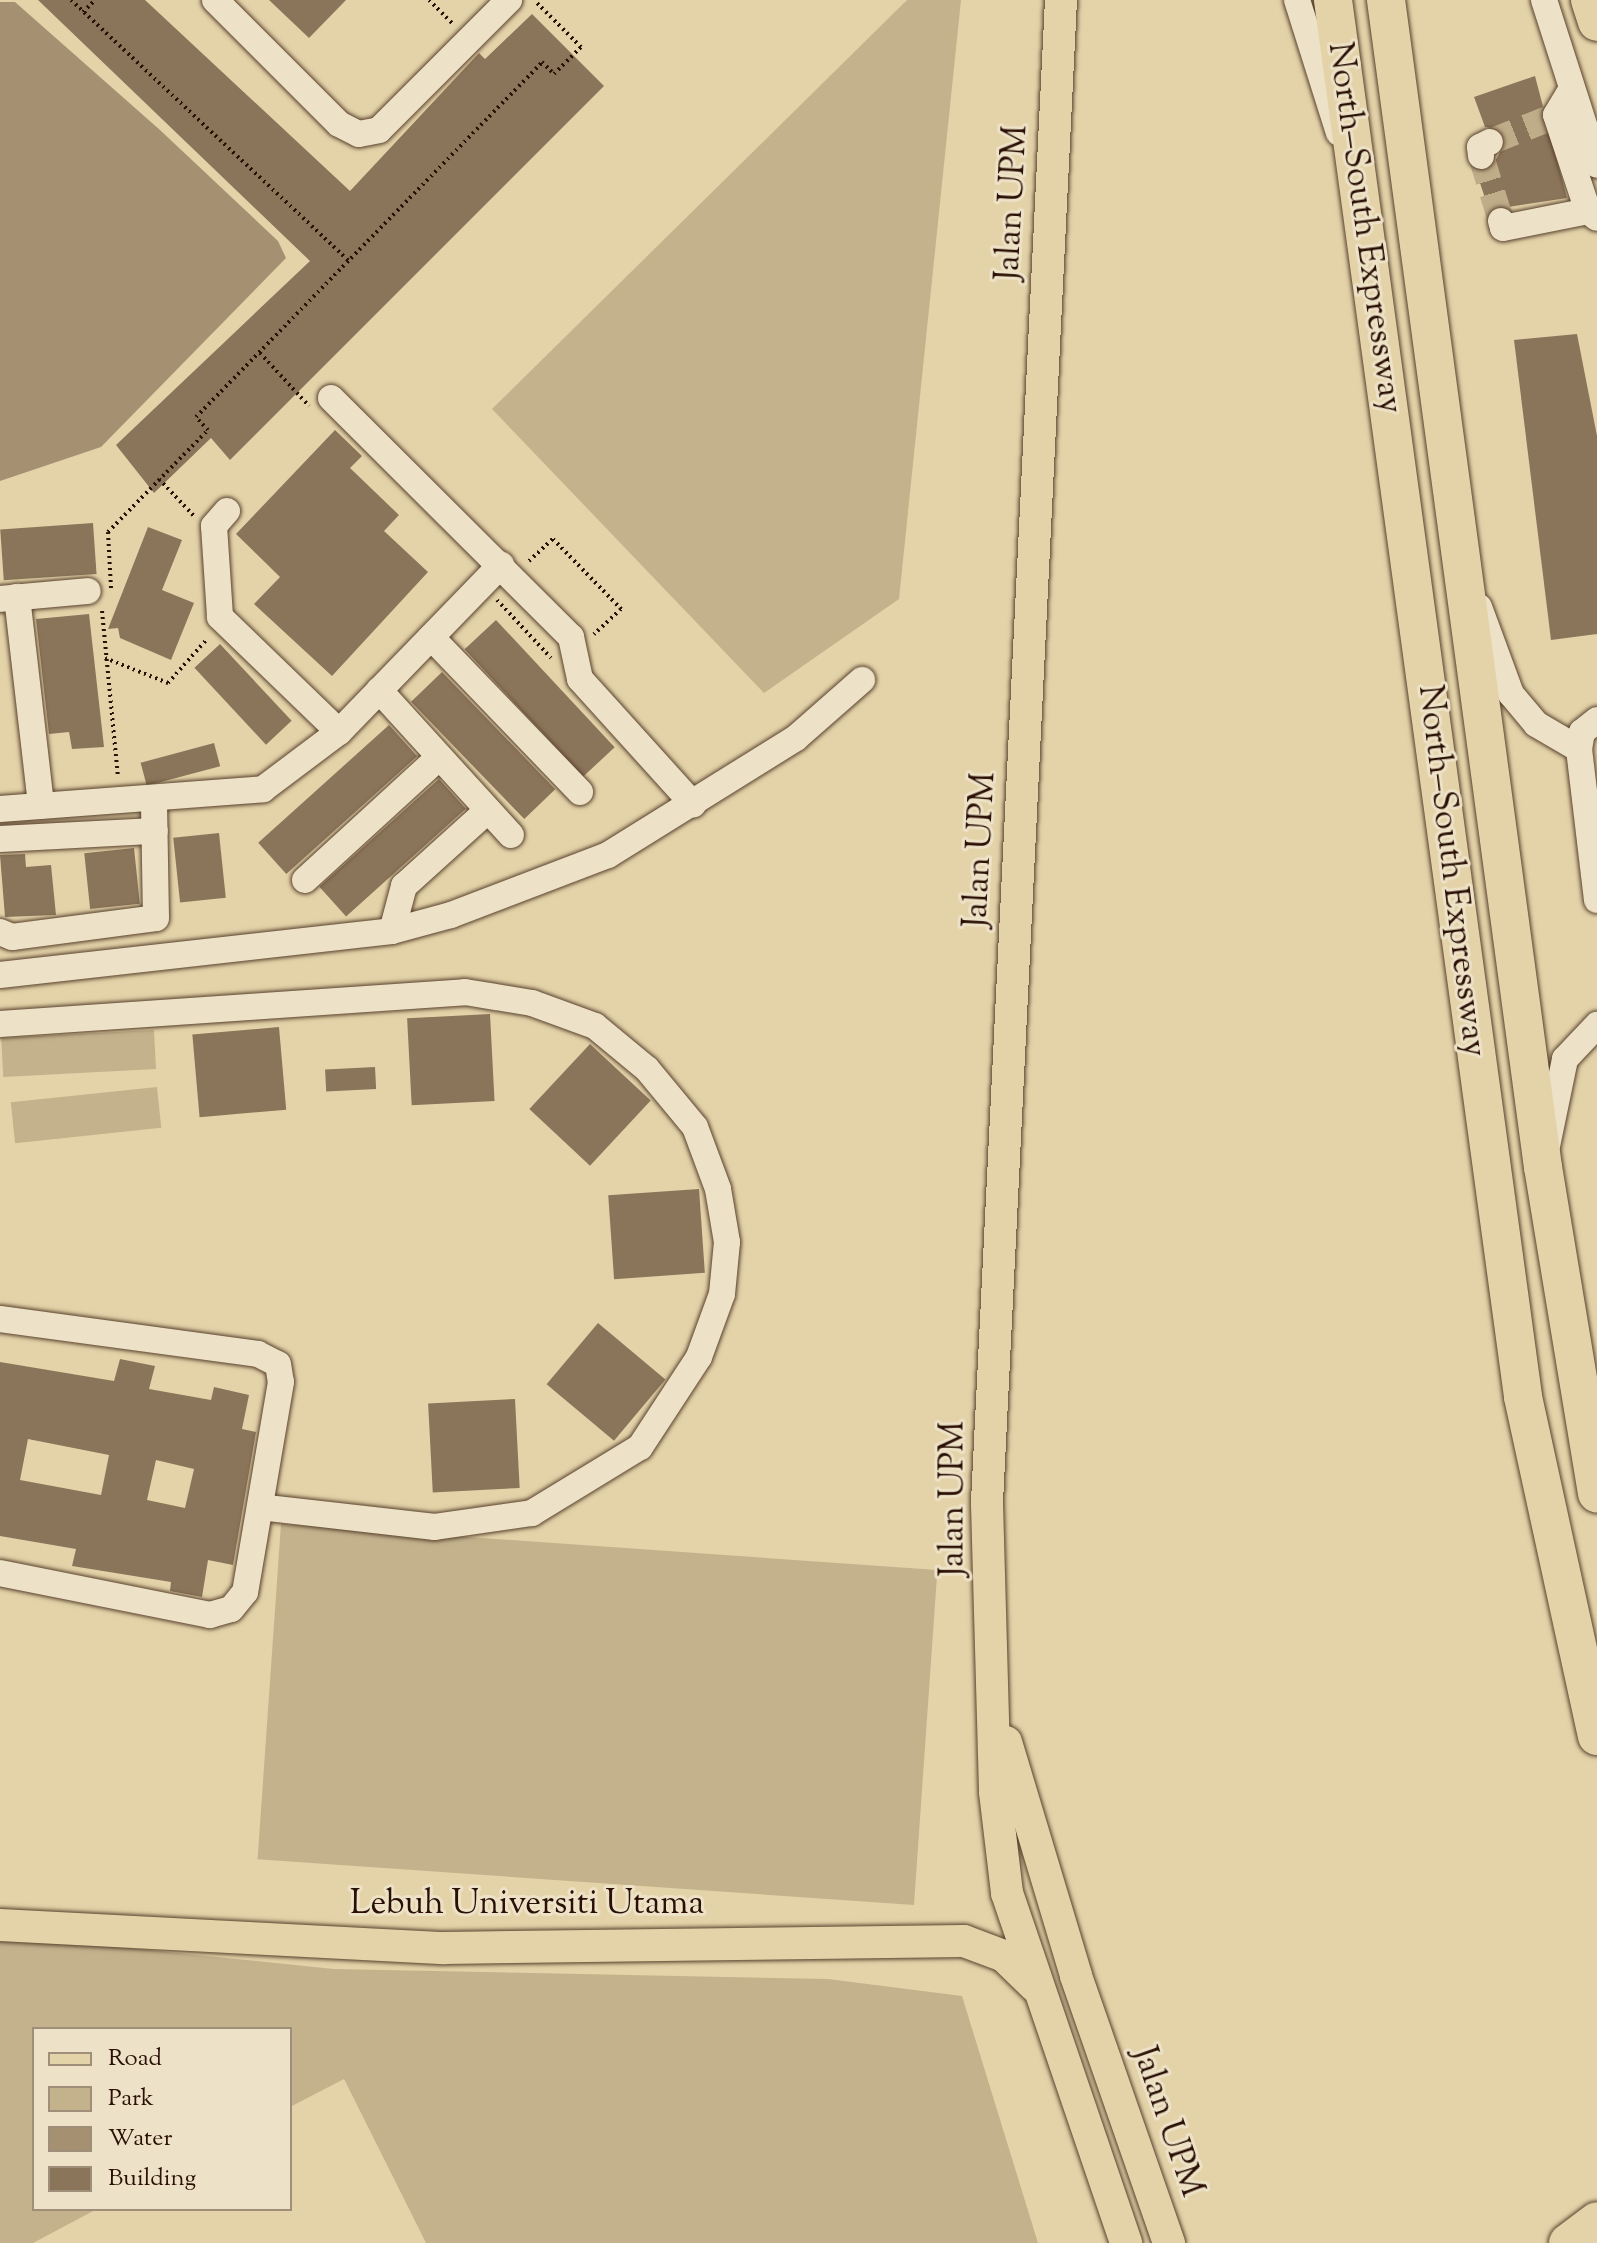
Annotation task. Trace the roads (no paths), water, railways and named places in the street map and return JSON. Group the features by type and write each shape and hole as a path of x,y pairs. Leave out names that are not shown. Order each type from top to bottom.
{"highway":[{"name":"North–South Expressway","path":"1333,0 1523,1397 1597,1736"},
{"name":"North–South Expressway","path":"1386,0 1543,1167 1597,1494"},
{"path":"1590,0 1597,22"},
{"path":"1568,2243 1597,2221"}],"main road":[{"name":"Jalan UPM","path":"1061,0 987,1504 1007,1893 1126,2243"},
{"name":"Jalan UPM","path":"995,1704 1076,1976 1169,2243"},
{"name":"Lebuh Universiti Utama","path":"0,1925 444,1948 964,1941 1004,1956 1037,1988"}],"street":[{"path":"215,0 339,124 359,134 379,130 509,0"},
{"path":"1297,0 1357,181"},
{"path":"1544,0 1597,165"},
{"path":"1501,221 1503,228 1593,215 1553,116 1571,90"},
{"path":"331,398 571,637 580,679 693,804"},
{"path":"227,511 214,526 220,617 339,732"},
{"path":"1462,562 1511,694 1536,724 1579,749"},
{"path":"0,809 154,801 263,789 339,732 501,565"},
{"path":"41,806 9,598 88,591"},
{"path":"431,637 580,792"},
{"path":"0,975 392,931 608,855 796,738 862,680"},
{"path":"379,690 511,835"},
{"path":"1597,720 1582,732 1579,749 1593,833 1597,900"},
{"path":"305,880 439,757"},
{"path":"0,932 12,937 156,918 154,801"},
{"path":"392,931 404,886 488,810"},
{"path":"0,839 155,831"},
{"path":"0,1024 465,992 532,1003 595,1026 647,1069 695,1127 718,1189 727,1242 722,1294 699,1357 640,1447 532,1513 435,1527 260,1507"},
{"path":"1543,1167 1565,1059 1597,1025"},
{"path":"0,1319 258,1354 278,1364 281,1382 245,1592 231,1609 210,1615 0,1573"}],"water":[{"path":"0,2 15,2 160,130 278,241 286,258 101,447 0,481"}],"tunnel":[{"path":"1490,142 1550,118"},
{"path":"1481,156 1501,221"}]}
